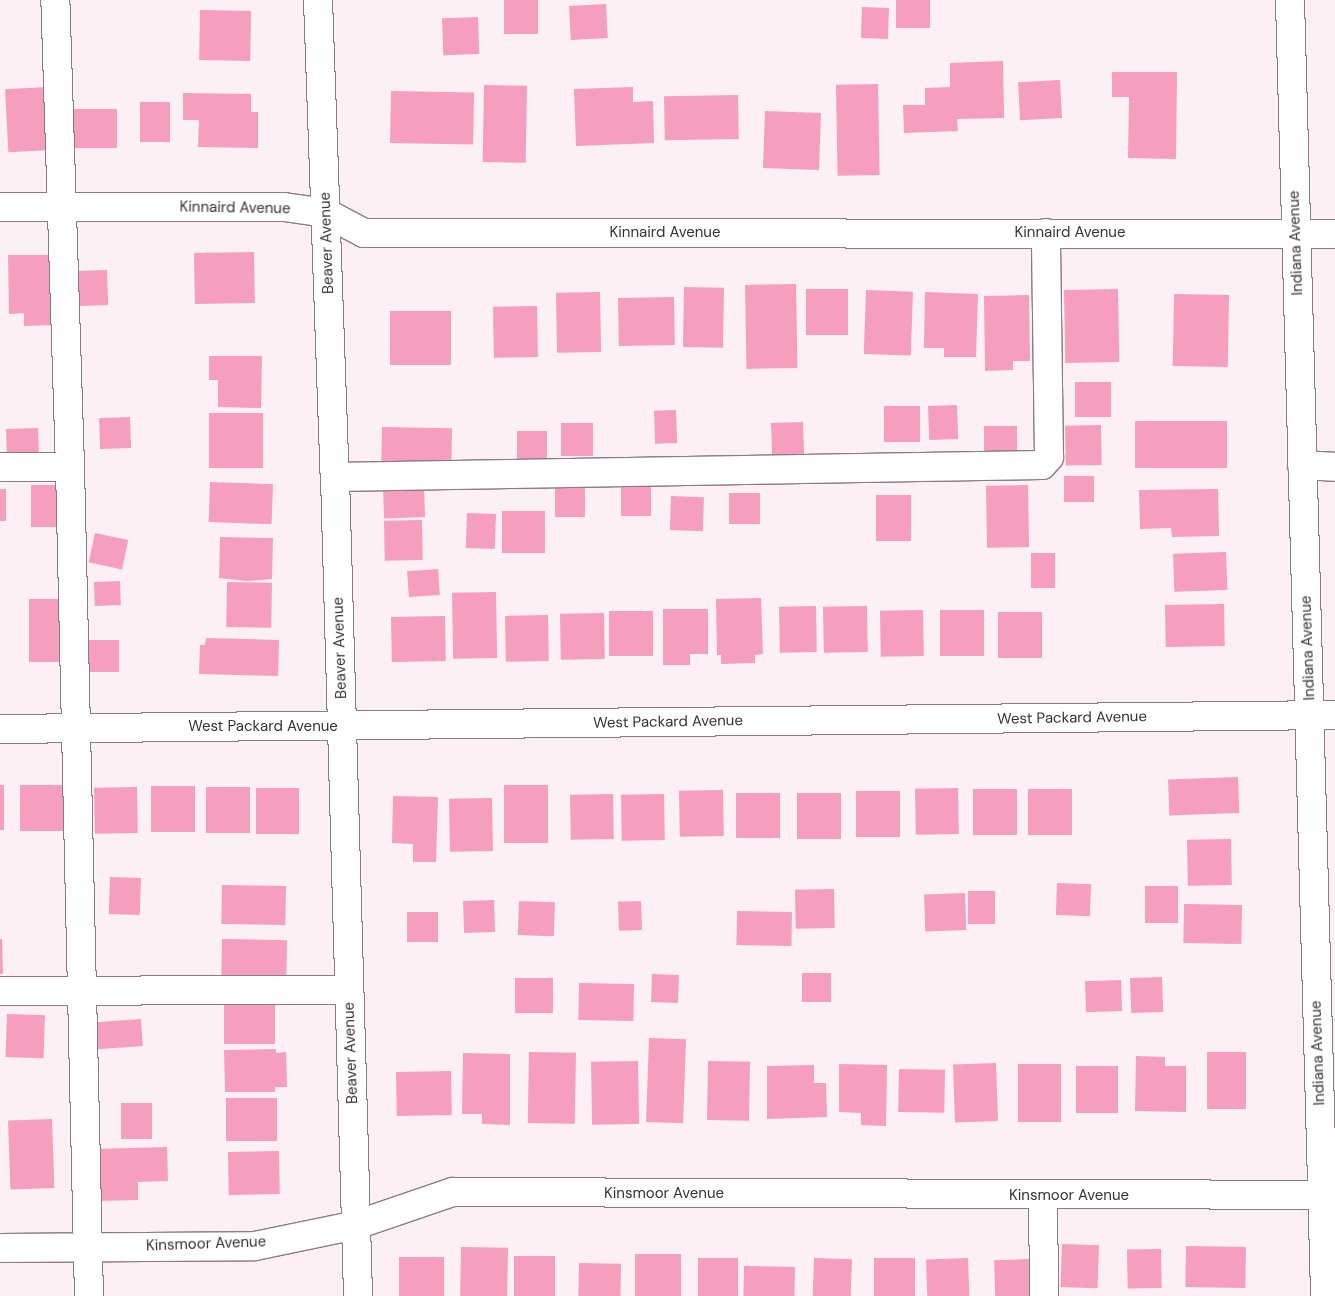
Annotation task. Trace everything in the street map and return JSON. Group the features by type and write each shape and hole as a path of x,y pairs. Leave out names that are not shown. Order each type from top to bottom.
{"street":[{"path":"55,0 64,207 77,728 80,990 89,1296"},
{"name":"Beaver Avenue","path":"318,0 335,477 358,1296"},
{"name":"Indiana Avenue","path":"1290,0 1302,465 1322,715 1329,1195 1325,1296"},
{"name":"Kinnaird Avenue","path":"0,207 284,207 326,213 364,232 1335,234"},
{"path":"335,477 1042,466 1049,457 1046,232"},
{"path":"1302,465 1335,467"},
{"path":"0,467 70,466"},
{"name":"West Packard Avenue","path":"0,729 1322,715"},
{"path":"0,991 350,990"},
{"name":"Kinsmoor Avenue","path":"0,1248 255,1246 356,1225 453,1192 1043,1196 1329,1195"},
{"path":"1043,1196 1044,1296"}],"building":[{"path":"504,0 538,0 538,34 504,34"},
{"path":"896,0 930,0 930,28 896,28"},
{"path":"606,4 608,38 571,40 569,6"},
{"path":"862,7 889,8 888,39 861,38"},
{"path":"200,10 251,11 250,61 199,60"},
{"path":"478,17 479,54 443,55 442,18"},
{"path":"1003,61 1004,118 957,119 958,131 904,133 903,105 925,105 925,88 950,87 950,63"},
{"path":"1112,72 1177,72 1176,159 1128,158 1129,97 1112,97"},
{"path":"1060,80 1062,118 1020,120 1018,82"},
{"path":"878,84 880,175 838,176 836,85"},
{"path":"484,85 527,86 526,163 483,162"},
{"path":"48,87 51,150 8,152 5,89"},
{"path":"633,87 633,102 653,101 654,143 576,146 574,89"},
{"path":"391,91 474,92 473,144 390,143"},
{"path":"183,93 251,94 251,112 258,112 258,148 198,147 199,120 183,120"},
{"path":"738,95 739,139 665,140 664,96"},
{"path":"140,102 170,102 170,142 140,142"},
{"path":"73,109 117,109 117,148 73,148"},
{"path":"765,111 821,113 819,170 763,168"},
{"path":"254,252 255,303 195,304 194,253"},
{"path":"8,255 53,255 54,325 24,326 24,313 9,314"},
{"path":"107,270 108,305 73,306 72,271"},
{"path":"796,284 797,368 746,369 745,285"},
{"path":"684,287 724,288 723,348 683,347"},
{"path":"806,289 848,289 848,335 806,335"},
{"path":"1118,289 1119,362 1065,363 1064,290"},
{"path":"866,290 913,292 911,356 864,354"},
{"path":"600,292 601,352 557,353 556,293"},
{"path":"925,292 978,294 976,357 944,357 944,348 924,348"},
{"path":"1174,294 1229,295 1228,367 1173,366"},
{"path":"1029,295 1030,361 1013,361 1013,370 985,371 984,296"},
{"path":"674,297 675,345 619,346 618,298"},
{"path":"537,306 538,357 494,358 493,307"},
{"path":"390,311 451,311 451,365 390,365"},
{"path":"209,356 262,356 261,408 218,407 218,380 209,380"},
{"path":"1075,382 1111,382 1111,417 1075,417"},
{"path":"957,405 958,439 929,440 928,406"},
{"path":"884,406 920,406 920,442 884,442"},
{"path":"676,410 677,443 655,444 654,411"},
{"path":"209,413 263,413 263,468 209,468"},
{"path":"130,417 131,448 100,449 99,418"},
{"path":"1135,421 1227,421 1227,468 1135,468"},
{"path":"803,422 804,455 772,456 771,423"},
{"path":"561,423 593,423 593,456 561,456"},
{"path":"1101,425 1102,465 1066,466 1065,426"},
{"path":"984,426 1017,426 1017,451 984,451"},
{"path":"382,427 452,428 451,466 381,465"},
{"path":"38,428 39,459 7,460 6,429"},
{"path":"517,431 547,431 547,462 517,462"},
{"path":"1064,476 1094,476 1094,502 1064,502"},
{"path":"210,482 273,484 272,524 209,522"},
{"path":"31,485 58,485 58,527 31,527"},
{"path":"621,485 651,485 651,516 621,516"},
{"path":"1028,485 1029,547 987,548 986,486"},
{"path":"555,486 585,486 585,517 555,517"},
{"path":"424,487 425,517 384,518 383,488"},
{"path":"0,489 6,489 6,521 0,521"},
{"path":"1218,489 1219,536 1172,537 1171,528 1140,529 1139,490"},
{"path":"729,493 760,493 760,524 729,524"},
{"path":"876,495 911,495 911,541 876,541"},
{"path":"671,496 704,497 703,531 670,530"},
{"path":"502,511 545,511 545,553 502,553"},
{"path":"467,513 496,514 495,549 466,548"},
{"path":"422,520 423,560 385,561 384,521"},
{"path":"95,533 128,540 122,569 89,562"},
{"path":"220,537 273,538 272,579 246,581 219,578"},
{"path":"1226,552 1227,590 1174,592 1173,554"},
{"path":"1031,553 1055,553 1055,588 1031,588"},
{"path":"438,569 440,595 409,597 407,571"},
{"path":"120,581 121,605 95,606 94,582"},
{"path":"227,582 272,583 271,628 226,627"},
{"path":"496,592 497,658 453,659 452,593"},
{"path":"761,598 763,654 755,655 755,663 721,664 721,655 717,655 716,599"},
{"path":"29,599 64,599 64,662 29,662"},
{"path":"1224,604 1225,646 1166,647 1165,605"},
{"path":"816,606 817,652 780,653 779,607"},
{"path":"867,606 868,652 824,653 823,607"},
{"path":"663,609 708,609 708,654 690,654 690,665 663,665"},
{"path":"923,610 924,656 881,657 880,611"},
{"path":"940,610 984,610 984,656 940,656"},
{"path":"609,611 653,611 653,656 609,656"},
{"path":"998,612 1042,612 1042,658 998,658"},
{"path":"604,613 605,659 561,660 560,614"},
{"path":"548,615 549,661 506,662 505,616"},
{"path":"445,616 446,661 392,662 391,617"},
{"path":"206,638 279,640 278,676 199,674 200,645 205,645"},
{"path":"87,640 119,640 119,672 87,672"},
{"path":"1238,777 1239,813 1169,815 1168,779"},
{"path":"0,785 4,785 4,830 0,830"},
{"path":"20,785 63,785 63,831 20,831"},
{"path":"504,785 548,785 548,843 504,843"},
{"path":"151,786 195,786 195,832 151,832"},
{"path":"137,787 138,833 95,834 94,788"},
{"path":"206,787 250,787 250,833 206,833"},
{"path":"256,788 299,788 299,834 256,834"},
{"path":"958,788 959,834 916,835 915,789"},
{"path":"973,789 1017,789 1017,835 973,835"},
{"path":"1028,789 1072,789 1072,835 1028,835"},
{"path":"723,790 724,836 680,837 679,791"},
{"path":"856,791 900,791 900,837 856,837"},
{"path":"736,793 780,793 780,838 736,838"},
{"path":"797,793 841,793 841,839 797,839"},
{"path":"613,794 614,839 571,840 570,795"},
{"path":"664,794 665,840 622,841 621,795"},
{"path":"393,796 438,797 436,862 413,862 413,844 392,843"},
{"path":"492,798 493,851 450,852 449,799"},
{"path":"1231,839 1232,885 1188,886 1187,840"},
{"path":"110,877 141,878 140,915 109,914"},
{"path":"1057,883 1091,884 1090,916 1056,915"},
{"path":"222,885 286,886 285,925 221,924"},
{"path":"1145,886 1178,886 1178,923 1145,923"},
{"path":"834,889 835,928 796,929 795,890"},
{"path":"968,891 995,891 995,924 968,924"},
{"path":"965,893 966,930 925,931 924,894"},
{"path":"494,900 495,932 464,933 463,901"},
{"path":"519,901 555,902 554,936 518,935"},
{"path":"641,901 642,930 619,931 618,902"},
{"path":"1184,904 1242,905 1241,944 1183,943"},
{"path":"737,911 792,912 791,946 736,945"},
{"path":"407,912 438,912 438,942 407,942"},
{"path":"0,939 2,939 3,974 0,974"},
{"path":"222,939 287,940 286,979 221,978"},
{"path":"802,973 831,973 831,1002 802,1002"},
{"path":"652,974 679,975 678,1003 651,1002"},
{"path":"1162,977 1163,1012 1131,1013 1130,978"},
{"path":"515,978 553,978 553,1013 515,1013"},
{"path":"1121,980 1122,1011 1086,1012 1085,981"},
{"path":"579,983 634,984 633,1021 578,1020"},
{"path":"224,1001 275,1001 275,1044 224,1044"},
{"path":"7,1014 45,1015 43,1058 5,1057"},
{"path":"141,1019 143,1046 97,1049 95,1022"},
{"path":"649,1038 686,1039 683,1123 646,1122"},
{"path":"276,1049 276,1053 286,1052 287,1087 275,1087 275,1092 225,1092 224,1050"},
{"path":"529,1052 576,1053 575,1124 528,1123"},
{"path":"1207,1052 1246,1052 1246,1109 1207,1109"},
{"path":"463,1053 510,1054 510,1125 482,1124 482,1114 462,1114"},
{"path":"1136,1056 1165,1057 1165,1066 1186,1066 1186,1112 1135,1111"},
{"path":"638,1061 639,1124 592,1125 591,1062"},
{"path":"708,1061 750,1062 749,1121 707,1120"},
{"path":"996,1063 998,1121 955,1122 953,1065"},
{"path":"839,1064 887,1065 886,1126 861,1125 861,1113 839,1112"},
{"path":"1018,1064 1061,1064 1061,1122 1018,1122"},
{"path":"814,1065 814,1083 826,1083 827,1117 767,1119 767,1066"},
{"path":"1076,1066 1118,1066 1118,1113 1076,1113"},
{"path":"899,1069 945,1070 944,1113 898,1112"},
{"path":"451,1071 452,1115 397,1116 396,1072"},
{"path":"226,1098 277,1098 277,1141 226,1141"},
{"path":"121,1103 152,1103 152,1139 121,1139"},
{"path":"52,1119 54,1188 10,1189 8,1121"},
{"path":"167,1147 168,1181 138,1182 138,1200 97,1201 95,1149"},
{"path":"279,1151 280,1194 229,1195 228,1152"},
{"path":"1062,1244 1099,1245 1097,1288 1060,1287"},
{"path":"1186,1246 1246,1247 1245,1288 1185,1287"},
{"path":"461,1247 508,1248 507,1296 460,1296"},
{"path":"1161,1249 1162,1288 1128,1289 1127,1250"},
{"path":"635,1254 681,1254 681,1296 635,1296"},
{"path":"514,1256 555,1256 555,1296 514,1296"},
{"path":"399,1257 444,1257 444,1296 399,1296"},
{"path":"698,1258 738,1258 738,1296 698,1296"},
{"path":"814,1258 852,1259 851,1296 813,1296"},
{"path":"874,1258 915,1258 915,1296 874,1296"},
{"path":"968,1258 969,1296 927,1296 926,1259"},
{"path":"1029,1259 1030,1296 995,1296 994,1260"},
{"path":"579,1263 621,1264 620,1296 578,1296"},
{"path":"744,1266 795,1267 794,1296 743,1296"}]}
